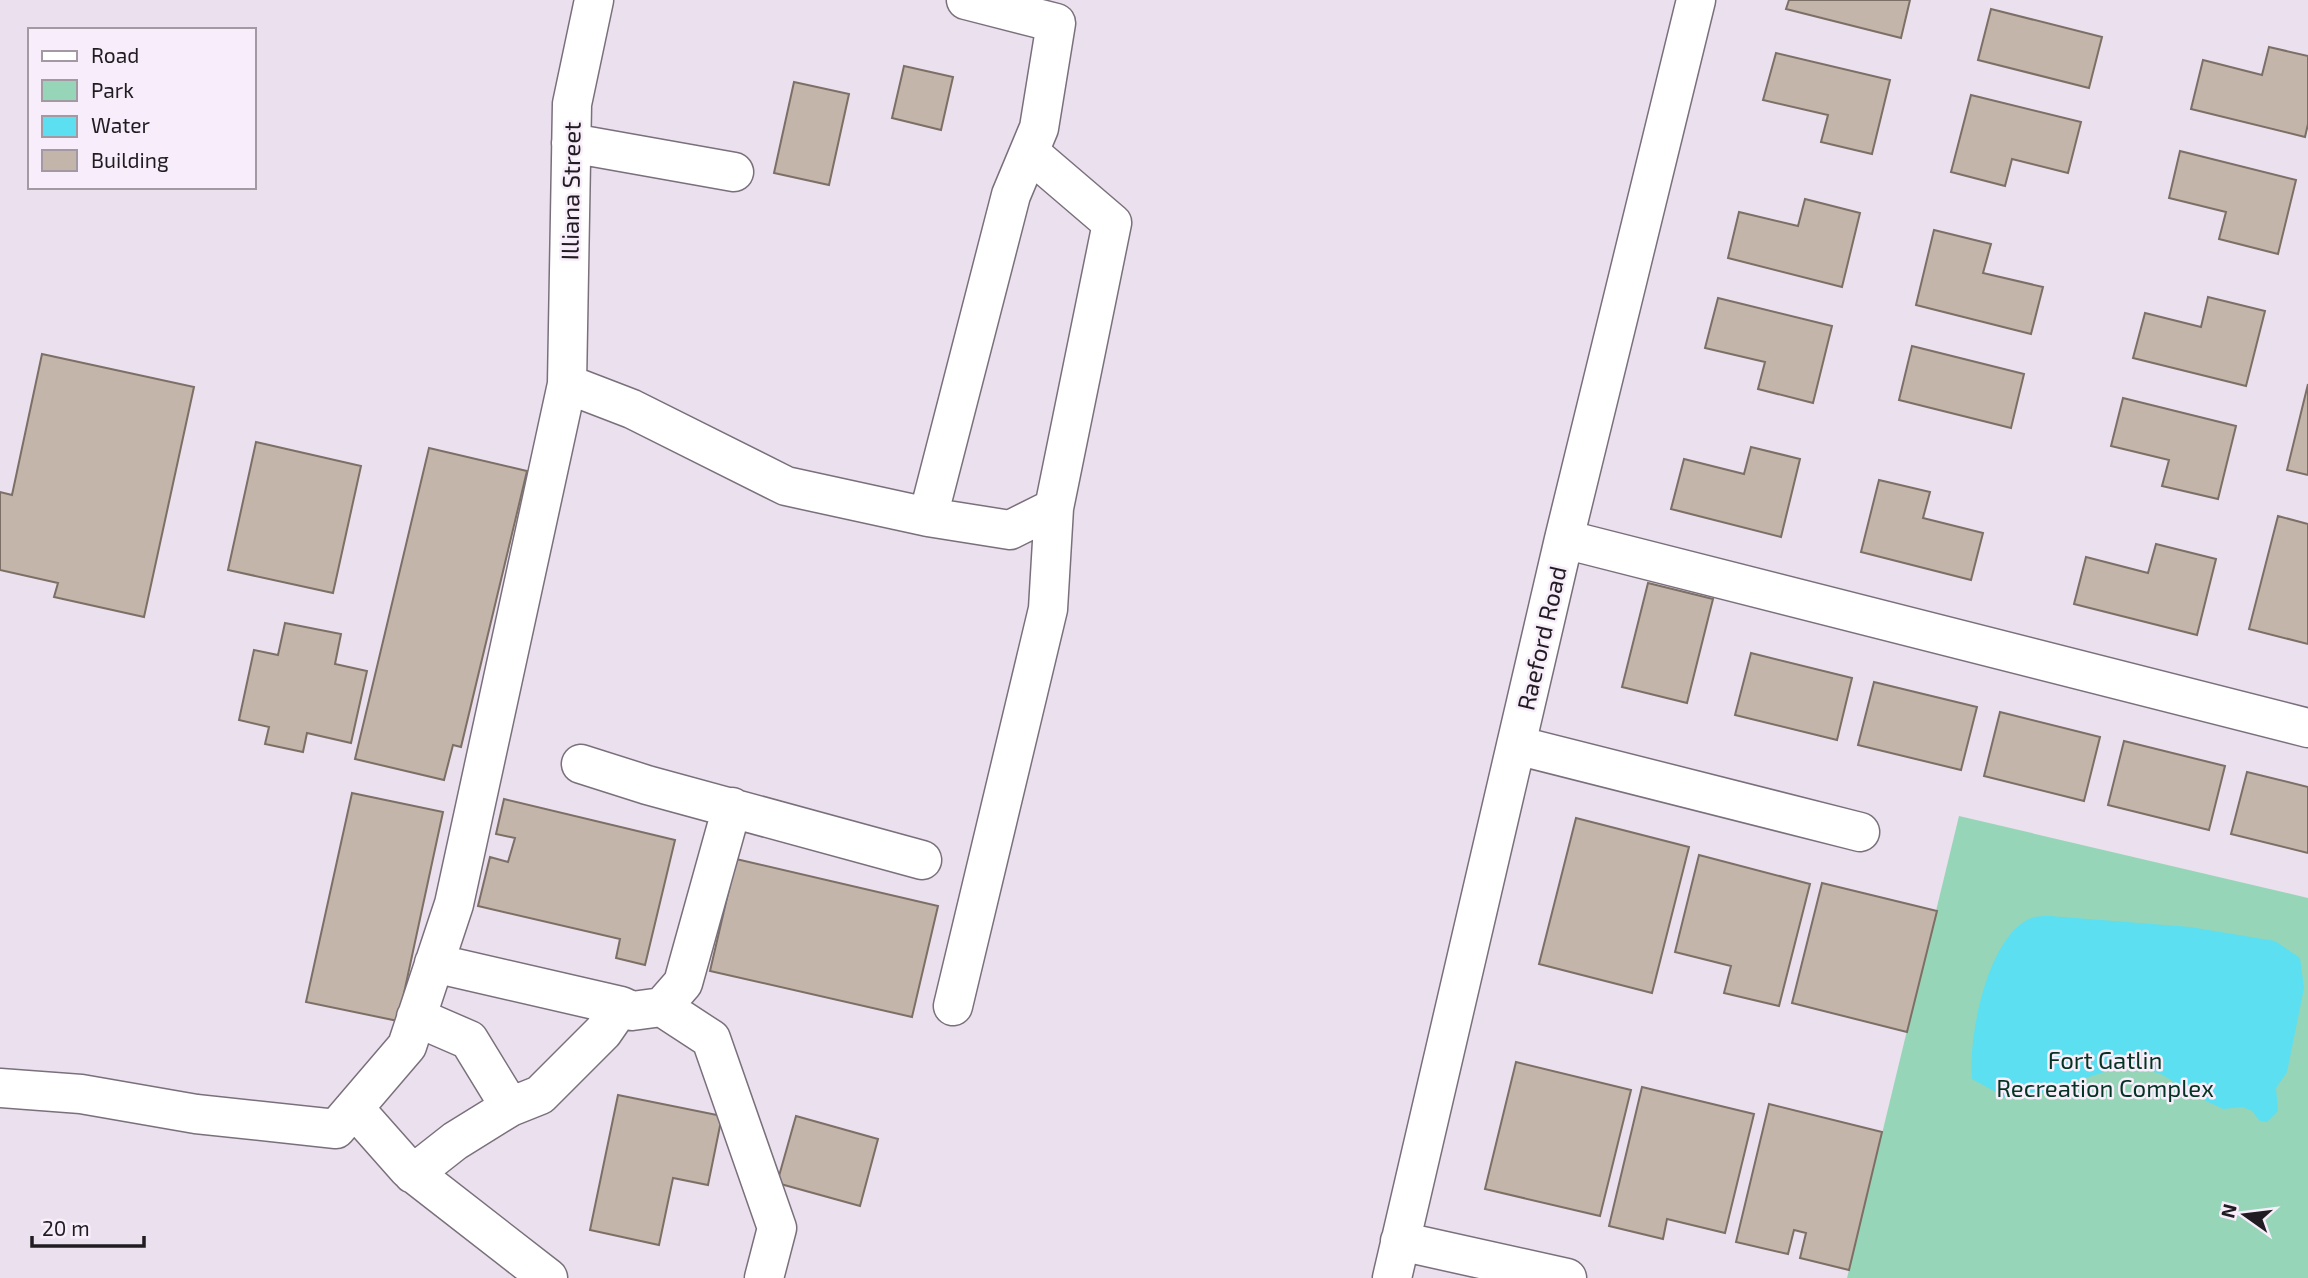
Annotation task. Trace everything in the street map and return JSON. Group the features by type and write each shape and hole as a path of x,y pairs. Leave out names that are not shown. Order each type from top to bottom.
{"street":[{"name":"Illiana Street","path":"0,1088 81,1094 196,1114 336,1129 407,1046 454,904 567,384 572,104 594,0"},
{"path":"928,517 1011,195 1039,128 1056,23 966,0"},
{"name":"Raeford Road","path":"1392,1278 1564,539 1696,0"},
{"path":"571,143 734,172"},
{"path":"953,1006 1048,610 1054,508 1112,223 1029,152"},
{"path":"567,384 632,409 786,486 928,517 1010,530 1054,508"},
{"path":"1564,539 2308,728"},
{"path":"1516,745 1860,832"},
{"path":"581,764 647,785 922,859"},
{"path":"434,963 621,1006 632,1011 662,1006 683,983 732,807"},
{"path":"413,1174 455,1142 510,1107 540,1095 603,1032 621,1006"},
{"path":"662,1006 710,1039 777,1228 764,1278"},
{"path":"416,1017 468,1040 510,1107"},
{"path":"354,1108 413,1174 548,1278"},
{"path":"1400,1241 1567,1278"}],"green space":[{"name":"Fort Gatlin Recreation Complex","path":"1959,816 2308,898 2308,1278 1847,1278"}],"water":[{"path":"2050,916 2190,927 2275,941 2300,958 2304,988 2287,1072 2276,1088 2278,1111 2267,1122 2260,1121 2252,1111 2243,1107 2223,1109 2161,1074 2140,1068 2118,1068 2072,1082 2053,1091 2007,1098 1972,1079 1973,1039 1977,1015 1991,967 2014,930 2031,918"}],"building":[{"path":"1789,0 1910,0 1901,38 1786,9"},
{"path":"1991,9 2102,37 2089,88 1978,60"},
{"path":"2269,47 2308,56 2308,124 2305,137 2191,109 2203,60 2262,75"},
{"path":"1776,53 1890,80 1872,154 1821,142 1828,115 1763,100"},
{"path":"904,66 953,77 941,130 892,118"},
{"path":"794,82 849,94 829,185 774,173"},
{"path":"1971,95 2081,122 2068,173 2012,159 2005,186 1951,172"},
{"path":"2180,151 2296,180 2278,254 2219,239 2226,212 2169,198"},
{"path":"1805,199 1860,213 1842,287 1728,258 1739,212 1798,226"},
{"path":"1934,230 1991,244 1983,273 2043,287 2031,334 1916,305"},
{"path":"2208,297 2265,311 2246,386 2133,358 2145,313 2201,327"},
{"path":"1718,298 1832,326 1813,403 1758,389 1765,362 1705,348"},
{"path":"1912,346 2024,374 2011,428 1899,400"},
{"path":"42,354 194,387 144,617 54,597 58,583 0,570 0,492 12,495"},
{"path":"2308,384 2308,475 2287,470"},
{"path":"2123,398 2236,426 2218,499 2162,486 2169,460 2111,446"},
{"path":"256,442 361,466 333,593 228,570"},
{"path":"1751,447 1800,459 1781,537 1671,509 1684,459 1744,474"},
{"path":"429,448 527,471 461,747 453,745 444,780 355,759"},
{"path":"1879,480 1930,492 1923,518 1983,533 1971,580 1861,552"},
{"path":"2278,516 2308,524 2308,644 2249,629"},
{"path":"2156,544 2216,559 2197,635 2074,604 2086,557 2148,573"},
{"path":"1648,583 1713,599 1687,703 1622,687"},
{"path":"285,623 341,634 335,664 367,671 351,743 307,733 303,752 265,744 269,727 239,720 254,650 278,655"},
{"path":"1751,653 1852,678 1837,740 1735,715"},
{"path":"1874,682 1977,707 1961,770 1858,745"},
{"path":"2000,712 2100,737 2084,801 1984,776"},
{"path":"2124,741 2225,766 2209,830 2108,805"},
{"path":"2247,772 2308,787 2308,853 2231,834"},
{"path":"352,793 443,812 398,1021 306,1002"},
{"path":"504,799 675,840 645,965 616,958 620,939 478,906 490,857 508,862 515,838 496,834"},
{"path":"1576,818 1689,847 1652,993 1539,964"},
{"path":"1699,855 1810,884 1779,1006 1724,993 1731,966 1675,952"},
{"path":"736,859 938,906 912,1017 710,971"},
{"path":"1822,883 1937,911 1907,1032 1792,1003"},
{"path":"1516,1062 1631,1090 1600,1216 1485,1189"},
{"path":"1642,1087 1754,1114 1725,1233 1667,1219 1663,1239 1609,1226"},
{"path":"618,1095 722,1116 708,1185 673,1178 659,1245 590,1230"},
{"path":"1769,1104 1882,1132 1849,1270 1800,1258 1806,1233 1794,1230 1788,1254 1736,1242"},
{"path":"796,1116 878,1139 860,1206 777,1183"}]}
